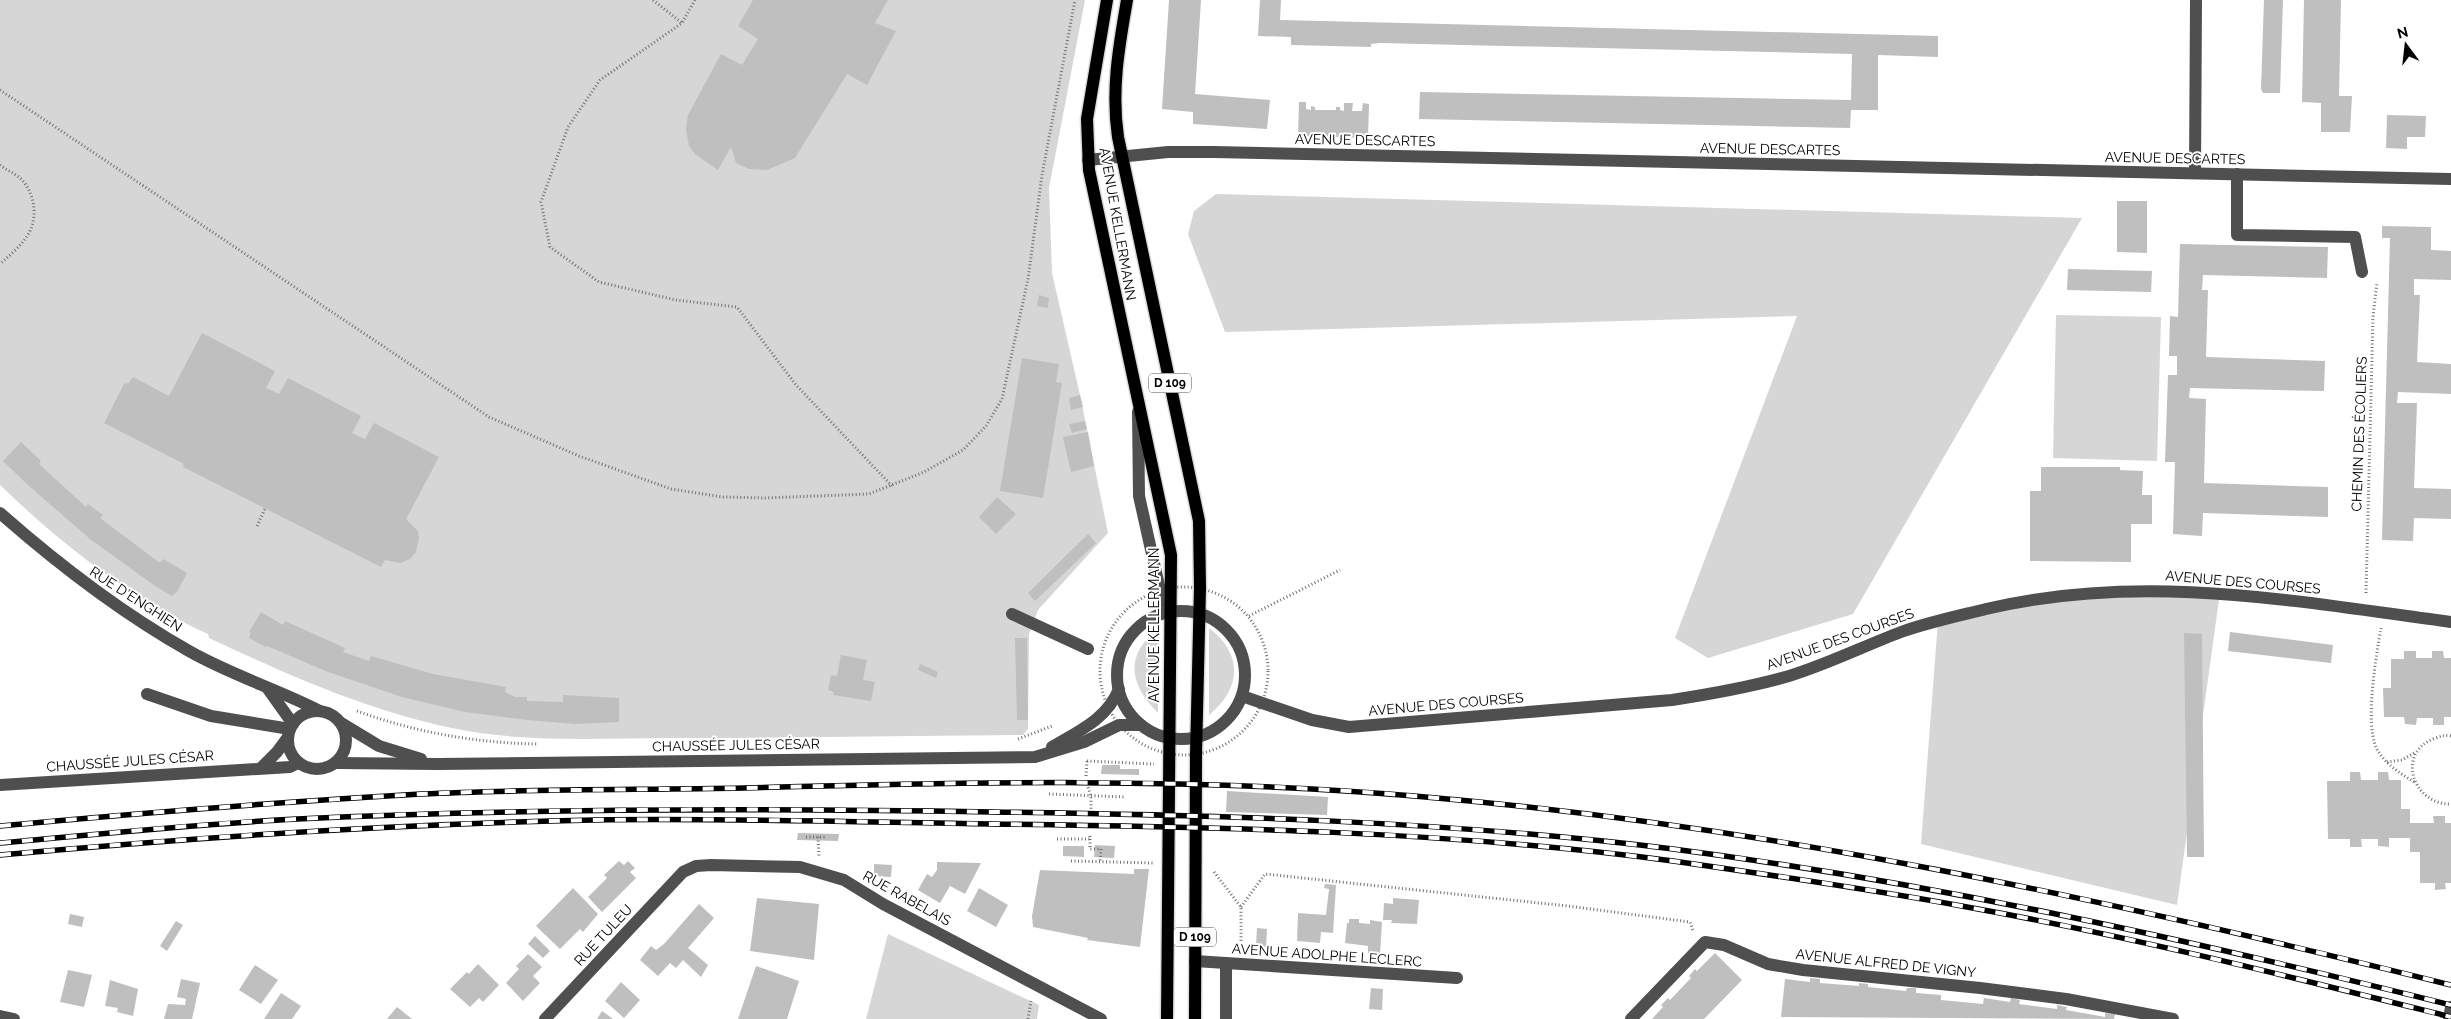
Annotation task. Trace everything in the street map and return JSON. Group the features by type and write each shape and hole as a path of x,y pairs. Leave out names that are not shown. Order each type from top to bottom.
{"main road":[{"name":"AVENUE KELLERMANN","path":"1107,0 1087,119 1088,160 1171,555 1167,1019"},
{"name":"AVENUE KELLERMANN","path":"1126,0 1116,68 1114,97 1121,155 1199,521 1195,1019"}],"street":[{"path":"2195,173 2196,0"},
{"name":"AVENUE DESCARTES","path":"1088,160 1121,155 1168,152 1224,152 2451,180"},
{"path":"2237,174 2237,235 2355,237 2362,272"},
{"path":"1138,402 1139,496 1160,590 1170,612"},
{"name":"RUE D'ENGHIEN","path":"0,513 44,552 91,589 135,618 189,651 268,689 299,700 320,712"},
{"name":"AVENUE DES COURSES","path":"1242,696 1312,720 1348,727 1672,700 1709,694 1789,676 1920,626 2020,602 2113,591 2220,592 2451,622"},
{"path":"1170,612 1199,612 1215,620 1231,634 1242,652 1246,673 1242,696 1228,719 1214,730 1197,737 1169,739 1141,725 1125,706 1119,689 1119,659 1130,637 1147,621 1170,612"},
{"path":"1012,614 1088,648"},
{"name":"RUE D'ENGHIEN","path":"268,689 291,730"},
{"name":"CHAUSSÉE JULES CÉSAR","path":"1035,757 1085,728 1109,709 1119,689"},
{"path":"147,694 211,716 291,730"},
{"path":"261,768 277,752 291,730 305,714 328,713 341,723 345,731 346,748 337,762 320,770 310,769 298,763 290,752 291,730"},
{"name":"CHAUSSÉE JULES CÉSAR","path":"341,723 379,746 438,764"},
{"name":"CHAUSSÉE JULES CÉSAR","path":"337,762 438,764 1035,757 1084,742 1119,725 1141,725"},
{"name":"CHAUSSÉE JULES CÉSAR","path":"0,784 290,766 298,763"},
{"name":"RUE RABELAIS","path":"684,872 696,866 800,867 835,877 1101,1019"},
{"name":"RUE TULEU","path":"545,1019 684,872"},
{"name":"AVENUE ALFRED DE VIGNY","path":"1700,947 1705,942 1724,945 1768,964 1803,970 1980,988 2066,999 2173,1019"},
{"path":"1631,1019 1700,947"},
{"name":"AVENUE ADOLPHE LECLERC","path":"1195,961 1457,978"},
{"path":"1226,964 1226,1019"},
{"path":"2449,1019 2451,1007"},
{"path":"0,1016 14,1019"}],"path":[{"path":"653,0 682,23"},
{"path":"695,0 682,23 600,80 568,127 541,202 550,247 599,282 676,300 737,307 796,385 892,486"},
{"path":"0,90 489,417 579,456 671,489 723,496 805,498 869,494 892,486 945,461 962,450 986,426 1002,399 1028,279 1042,175 1075,0"},
{"path":"0,166 19,178 28,188 33,201 34,219 28,236 0,264"},
{"name":"CHEMIN DES ÉCOLIERS","path":"2362,272 2364,275 2377,275 2373,318 2365,611"},
{"path":"257,526 266,509"},
{"path":"1248,616 1340,570"},
{"path":"2384,613 2374,669 2372,718 2376,747 2386,762 2416,783 2430,799 2441,804 2451,803"},
{"path":"1096,699 1103,694"},
{"path":"353,709 401,726 450,735 543,744"},
{"path":"1012,739 1021,738 1053,725"},
{"path":"2386,762 2402,760 2416,752 2430,740 2451,736"},
{"path":"2416,752 2413,757 2412,774 2416,783"},
{"path":"1087,761 1158,765"},
{"path":"1087,784 1091,796 1091,811"},
{"path":"1049,794 1124,797"},
{"path":"806,837 826,836"},
{"path":"818,837 819,858"},
{"path":"1057,839 1090,837 1090,849 1101,849 1100,862"},
{"path":"1072,861 1168,863"},
{"path":"1209,866 1242,907"},
{"path":"1241,965 1242,907 1265,874 1568,906 1690,922 1700,947"}],"shaded area":[{"path":"0,0 1085,0 1049,188 1052,273 1080,395 1108,533 1038,610 1029,634 1028,729 1023,735 760,738 552,739 480,733 410,718 308,682 209,638 208,634 179,620 124,587 47,528 0,485"},
{"path":"1216,194 2082,218 1853,614 1708,658 1675,638 1797,316 1225,332 1188,234 1194,211"},
{"path":"2056,315 2161,317 2157,461 2053,458"},
{"path":"2220,592 2177,905 1921,844 1938,621 2029,600"},
{"path":"1159,628 1158,713 1141,691 1134,670 1140,649"},
{"path":"1209,628 1228,649 1233,660 1234,671 1228,694 1209,715"},
{"path":"888,934 1039,1005 1037,1019 866,1019"}],"building":[{"path":"753,0 888,0 875,23 896,31 867,85 847,74 795,158 767,170 749,169 736,163 731,147 718,170 695,154 689,146 686,129 688,115 721,54 742,65 758,39 738,26"},
{"path":"1169,0 1201,0 1195,94 1270,100 1267,129 1193,124 1193,112 1162,109"},
{"path":"1260,0 1281,0 1280,20 1938,36 1938,57 1878,55 1878,110 1851,110 1850,128 1419,119 1420,92 1851,100 1852,54 1380,43 1371,44 1371,47 1291,45 1291,37 1258,36"},
{"path":"2264,0 2283,0 2280,93 2263,93 2261,89"},
{"path":"2304,0 2341,0 2339,96 2352,96 2350,132 2321,132 2321,103 2302,102"},
{"path":"1299,102 1306,102 1306,109 1311,110 1311,106 1315,107 1315,110 1336,110 1336,107 1340,107 1340,110 1344,111 1344,103 1353,103 1352,111 1362,111 1363,103 1369,104 1368,138 1298,136"},
{"path":"2387,115 2426,116 2425,137 2407,137 2407,149 2386,148"},
{"path":"2117,201 2147,201 2147,253 2117,252"},
{"path":"2382,226 2431,227 2431,250 2451,251 2451,280 2414,279 2414,295 2420,295 2417,362 2451,364 2451,394 2398,392 2397,403 2417,403 2414,488 2451,489 2451,519 2414,518 2413,541 2382,540 2390,238 2382,238"},
{"path":"2180,244 2328,247 2327,278 2203,275 2202,290 2208,290 2206,357 2325,361 2324,391 2190,388 2189,398 2206,399 2204,483 2328,487 2328,517 2203,513 2202,536 2173,534 2175,462 2165,462 2168,375 2177,375 2177,356 2169,356 2170,316 2178,317"},
{"path":"2068,269 2152,271 2151,292 2067,290"},
{"path":"1039,295 1049,298 1048,308 1037,306"},
{"path":"202,333 275,371 266,388 279,394 288,378 361,416 352,433 365,439 374,423 439,457 406,519 418,531 419,538 416,552 410,559 400,563 385,560 381,567 183,467 184,464 104,423 124,384 129,383 133,377 169,396"},
{"path":"1022,358 1059,364 1056,382 1062,383 1043,498 1000,491"},
{"path":"1080,395 1083,407 1071,410 1069,398"},
{"path":"1085,421 1087,429 1072,433 1069,424"},
{"path":"1088,432 1094,466 1071,472 1063,437"},
{"path":"21,442 41,461 39,464 86,507 88,504 103,515 100,518 160,563 163,559 187,573 177,592 172,596 155,586 90,539 3,461"},
{"path":"2041,467 2120,467 2120,470 2143,471 2142,495 2152,495 2152,524 2131,524 2131,562 2030,561 2030,491 2041,491"},
{"path":"997,497 1016,514 996,534 979,517"},
{"path":"1088,534 1096,543 1035,601 1028,593"},
{"path":"261,612 283,625 285,621 345,648 343,652 369,661 371,656 433,674 506,687 505,692 515,697 527,697 527,701 563,702 563,695 619,698 619,722 575,724 527,720 465,712 402,697 328,672 266,647 249,638 251,633 249,632"},
{"path":"2230,632 2333,645 2331,663 2228,651"},
{"path":"2184,633 2202,634 2204,857 2187,857"},
{"path":"1015,638 1027,638 1028,720 1017,720"},
{"path":"2404,651 2416,651 2416,658 2432,658 2432,651 2443,651 2444,658 2451,658 2451,717 2444,717 2444,725 2433,725 2433,718 2417,718 2416,725 2405,724 2404,717 2384,717 2383,688 2391,688 2391,659 2404,659"},
{"path":"841,655 867,660 863,680 875,682 871,701 833,695 834,692 828,690 831,675 837,676"},
{"path":"920,664 938,672 936,678 918,670"},
{"path":"1102,765 1120,765 1120,769 1139,769 1139,775 1101,774"},
{"path":"2350,772 2360,772 2361,780 2378,780 2378,772 2388,772 2389,780 2401,780 2401,809 2410,809 2410,823 2434,823 2433,816 2445,816 2445,823 2451,823 2451,883 2445,883 2446,889 2435,890 2435,883 2420,883 2420,852 2410,852 2410,838 2389,838 2389,847 2378,846 2378,839 2361,839 2362,847 2350,847 2350,839 2328,839 2327,781 2350,781"},
{"path":"1227,791 1328,797 1327,815 1226,812"},
{"path":"798,833 839,834 838,841 797,840"},
{"path":"1095,845 1115,846 1114,858 1094,857"},
{"path":"1063,846 1084,846 1084,857 1063,856"},
{"path":"619,861 624,865 628,861 635,868 630,872 636,878 602,912 588,897 607,878 604,875"},
{"path":"937,862 981,863 965,894 950,886 940,903 918,890 927,874 932,877 937,870"},
{"path":"874,864 892,865 891,877 874,876"},
{"path":"1134,869 1149,869 1140,947 1087,940 1088,938 1033,927 1032,916 1040,870 1134,874"},
{"path":"1325,884 1336,885 1333,933 1321,932 1320,943 1297,941 1298,913 1326,915 1329,889 1324,888"},
{"path":"573,888 598,914 583,932 580,929 560,949 536,926"},
{"path":"979,888 1008,905 996,927 967,911"},
{"path":"757,898 819,904 814,960 750,951"},
{"path":"1393,898 1419,900 1417,924 1391,923 1392,920 1383,920 1384,903 1393,904"},
{"path":"699,904 714,918 688,948 708,965 701,977 683,960 676,968 670,963 658,976 640,960 651,946 656,950 664,944"},
{"path":"70,914 84,917 82,927 68,924"},
{"path":"1349,919 1359,919 1359,923 1370,924 1370,920 1382,922 1380,954 1368,954 1368,946 1345,943"},
{"path":"176,921 183,925 167,951 160,946"},
{"path":"1257,928 1267,929 1266,947 1256,946"},
{"path":"535,936 550,951 543,958 528,944"},
{"path":"1715,953 1742,980 1704,1019 1652,1019 1663,1007 1661,1005 1668,998 1670,1000 1691,978 1689,976 1695,969 1697,971"},
{"path":"528,954 542,967 533,976 540,983 523,1001 506,983 519,969 516,966"},
{"path":"478,964 499,985 483,1002 479,998 470,1007 450,989"},
{"path":"255,965 278,980 261,1004 239,990"},
{"path":"756,966 799,981 787,1019 738,1019"},
{"path":"68,970 92,975 84,1007 60,1002"},
{"path":"1810,978 1820,979 1820,983 1859,986 1859,983 1868,984 1868,987 1906,991 1907,988 1916,988 1916,993 1941,995 1941,1000 1983,1004 1984,998 2010,1002 2011,998 2020,1000 2019,1004 2057,1009 2057,1005 2067,1007 2066,1010 2105,1017 2105,1013 2115,1014 2114,1019 1781,1017 1785,979 1810,982"},
{"path":"181,979 200,983 192,1019 164,1019 168,1004 185,1005 186,999 177,997"},
{"path":"110,980 138,989 133,1016 117,1012 118,1008 105,1006"},
{"path":"621,982 640,1000 624,1018 605,1001"},
{"path":"1371,988 1383,989 1382,1010 1369,1009"},
{"path":"281,993 301,1006 292,1019 264,1019"},
{"path":"397,1007 412,1019 387,1019"},
{"path":"602,1011 613,1019 597,1019"}],"railway":[{"path":"0,826 315,801 501,791 995,783 1163,784 1330,790 1545,809 1676,826 1806,846 2066,895 2451,985"},
{"path":"0,843 260,821 384,815 557,811 818,810 1077,813 1333,821 1418,826 1588,839 1673,849 1869,879 1967,896 2161,936 2451,1005"},
{"path":"0,855 148,842 297,832 594,820 743,820 1162,827 1333,832 1418,837 1503,843 1673,861 1930,900 2028,918 2150,944 2451,1017"}]}
